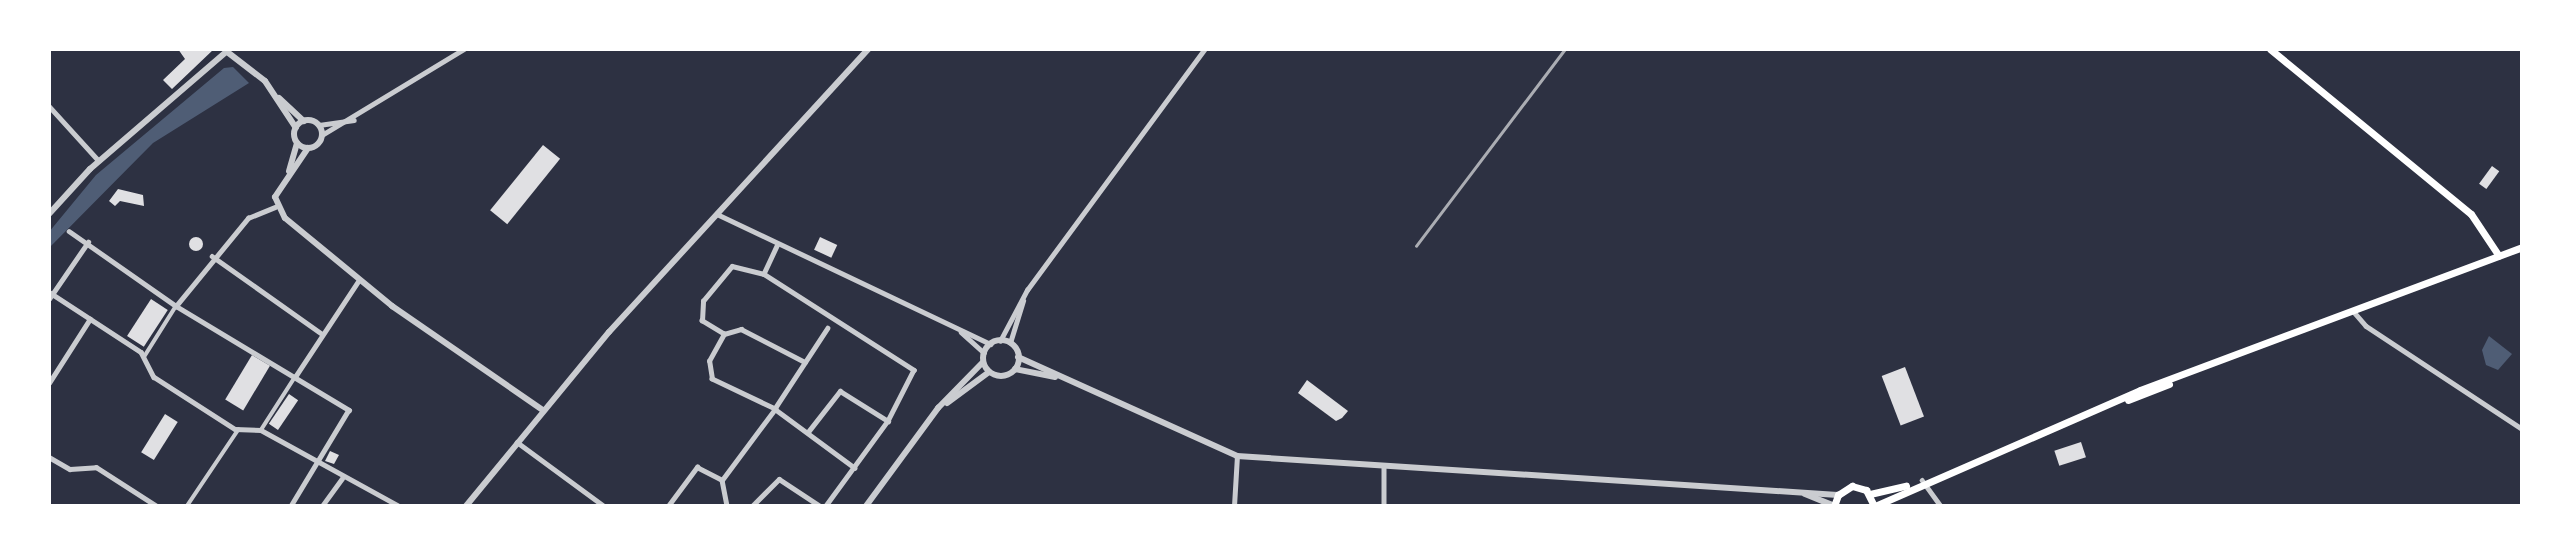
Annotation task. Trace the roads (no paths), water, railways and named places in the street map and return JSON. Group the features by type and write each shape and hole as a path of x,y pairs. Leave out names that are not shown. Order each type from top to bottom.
{"main road":[{"path":"2270,49 2471,214 2499,256"},
{"path":"1834,506 1838,495 1852,486 1870,494 1911,485 2522,247"},
{"path":"1870,494 1875,506 1911,485"}],"street":[{"path":"288,173 322,135 355,120 464,49"},
{"path":"466,506 542,410 868,49"},
{"path":"1000,341 1027,290 1205,49"},
{"path":"49,214 99,161 226,50 253,67 275,94 296,128 298,143 275,207 248,218 212,256 144,357"},
{"path":"275,94 304,121 319,125 355,120"},
{"path":"49,106 99,161"},
{"path":"296,128 304,121"},
{"path":"319,125 322,135"},
{"path":"298,143 308,148"},
{"path":"275,207 359,279 542,410"},
{"path":"717,214 991,344"},
{"path":"69,231 176,306 349,410 319,465 291,506"},
{"path":"88,242 50,295 144,357 154,377 238,430 261,430 342,478 399,506"},
{"path":"764,274 778,244"},
{"path":"212,256 322,334"},
{"path":"724,334 702,321 703,301 732,266 764,274 914,370 888,421 826,506"},
{"path":"261,430 359,279"},
{"path":"1027,290 1010,343 1018,357 1237,456 1838,495"},
{"path":"2354,312 2366,326 2522,429"},
{"path":"49,383 90,319"},
{"path":"727,506 722,480 775,409 828,328"},
{"path":"805,362 741,329 724,334 709,361 712,379 775,409 855,468"},
{"path":"958,329 984,354"},
{"path":"866,506 935,413 983,362 984,354 991,344 1000,341 1010,343"},
{"path":"1015,369 1018,357"},
{"path":"983,362 989,372 1003,376 1015,369 1060,378"},
{"path":"935,413 989,372"},
{"path":"808,432 840,391 888,421"},
{"path":"187,506 238,430"},
{"path":"516,442 604,506"},
{"path":"1234,506 1237,456"},
{"path":"49,457 70,469 96,467 157,506"},
{"path":"668,506 697,467 722,480"},
{"path":"1384,467 1384,506"},
{"path":"322,506 342,478"},
{"path":"752,506 779,479 820,506"},
{"path":"1922,481 1941,506"},
{"path":"1803,493 1834,506"}],"water":[{"path":"233,67 249,83 153,143 49,248 49,232 96,175 224,68"},
{"path":"2489,336 2512,354 2498,370 2486,365 2482,350"}],"railway":[{"path":"1416,246 1565,49"}]}
